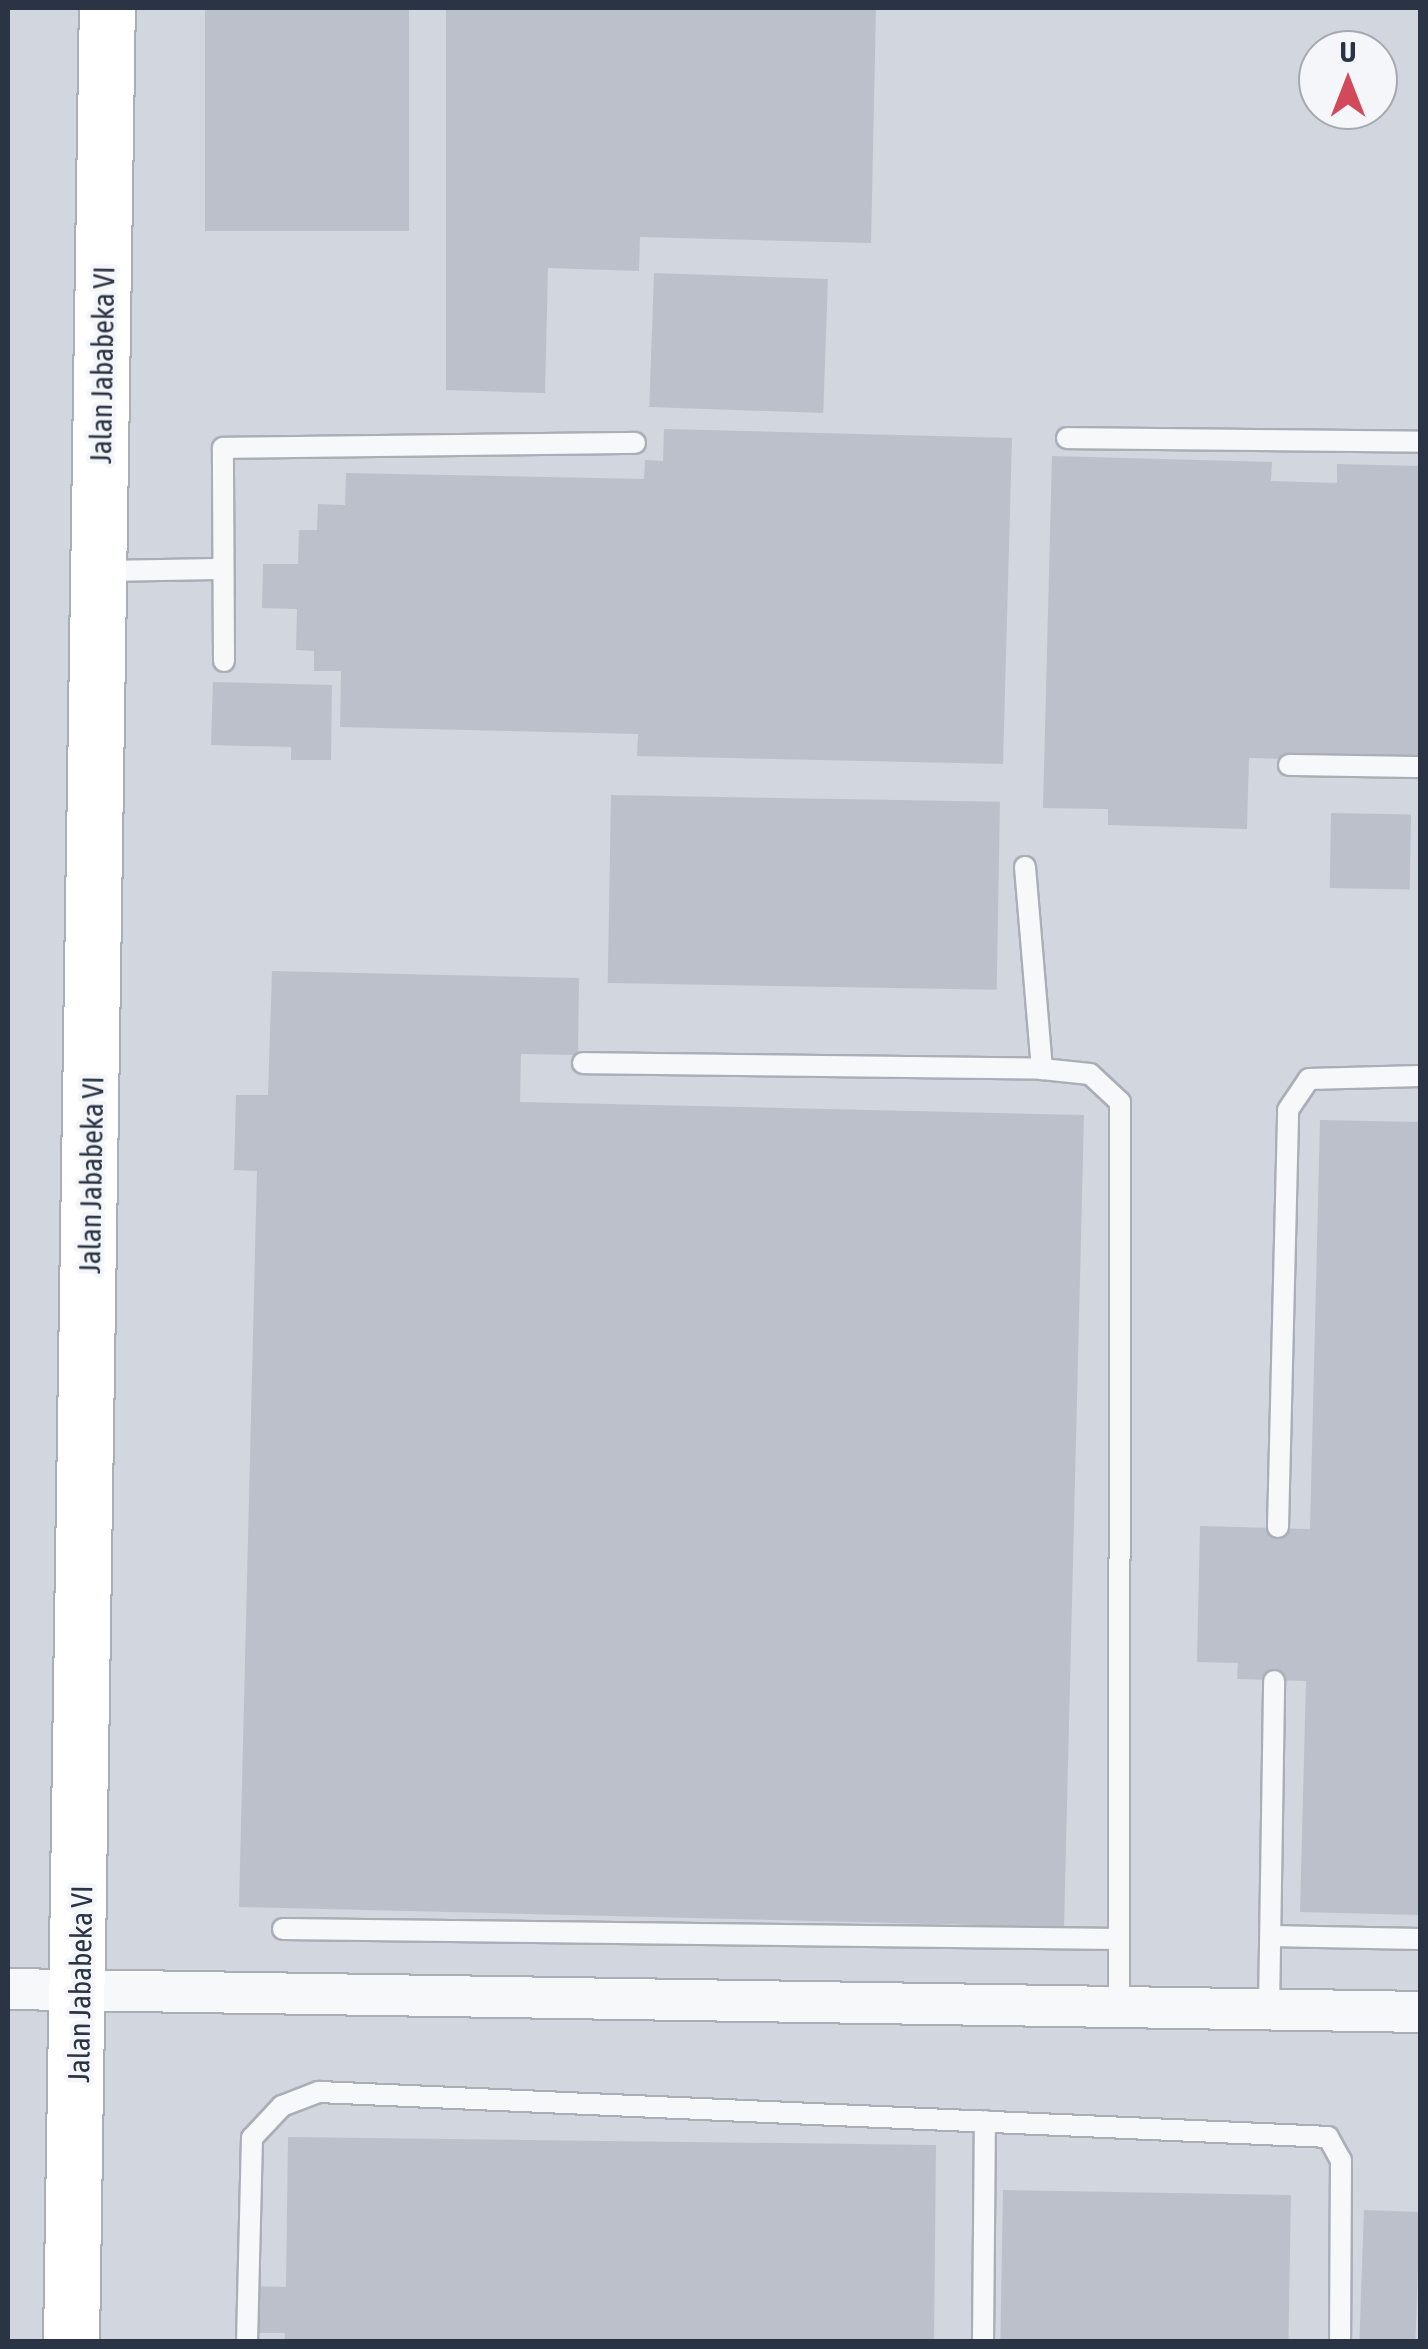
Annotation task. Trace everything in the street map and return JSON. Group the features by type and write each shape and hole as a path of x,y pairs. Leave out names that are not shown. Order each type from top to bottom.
{"street":[{"name":"Jalan Jababeka VI","path":"72,2342 68,1989 99,571 107,8"},
{"path":"8,1989 1420,2012"}],"lane":[{"path":"1068,438 1420,442"},
{"path":"224,660 220,461 236,442 635,444"},
{"path":"99,571 221,570"},
{"path":"1289,765 1420,767"},
{"path":"1025,867 1042,1070"},
{"path":"582,1062 1042,1070 1090,1074 1120,1102 1119,2007"},
{"path":"1278,1527 1288,1110 1309,1079 1420,1076"},
{"path":"1269,2009 1274,1680"},
{"path":"283,1929 1119,1939"},
{"path":"1272,1936 1420,1939"},
{"path":"246,2342 252,2138 297,2097 986,2121 1335,2139 1340,2342"},
{"path":"983,2342 986,2121"}],"shaded area":[{"path":"8,8 1420,8 1420,2341 8,2341"}],"building":[{"path":"205,8 409,8 409,231 205,231"},
{"path":"446,8 876,8 871,243 640,237 639,271 548,268 545,393 446,390"},
{"path":"654,273 828,279 823,413 649,407"},
{"path":"664,429 1012,438 1003,764 637,756 638,734 340,727 341,671 314,671 314,651 296,650 297,609 262,608 263,564 298,564 299,530 317,530 318,504 345,505 346,473 644,479 645,460 663,461"},
{"path":"1052,456 1272,462 1271,481 1337,483 1337,464 1420,466 1420,762 1249,758 1247,829 1108,825 1108,809 1043,808"},
{"path":"213,682 332,685 331,760 291,760 291,747 211,745"},
{"path":"611,795 1000,802 997,990 608,983"},
{"path":"1331,813 1411,814 1410,889 1330,888"},
{"path":"272,971 579,978 578,1055 521,1054 520,1102 1084,1115 1064,1927 239,1907 257,1171 234,1170 236,1095 268,1095"},
{"path":"1320,1120 1420,1122 1420,1915 1300,1912 1306,1681 1237,1679 1238,1663 1197,1662 1200,1526 1310,1529"},
{"path":"288,2137 936,2145 934,2342 284,2342 285,2333 251,2333 252,2286 286,2287"},
{"path":"1003,2190 1291,2195 1288,2342 1000,2342"},
{"path":"1364,2210 1420,2212 1415,2342 1359,2342"}]}
